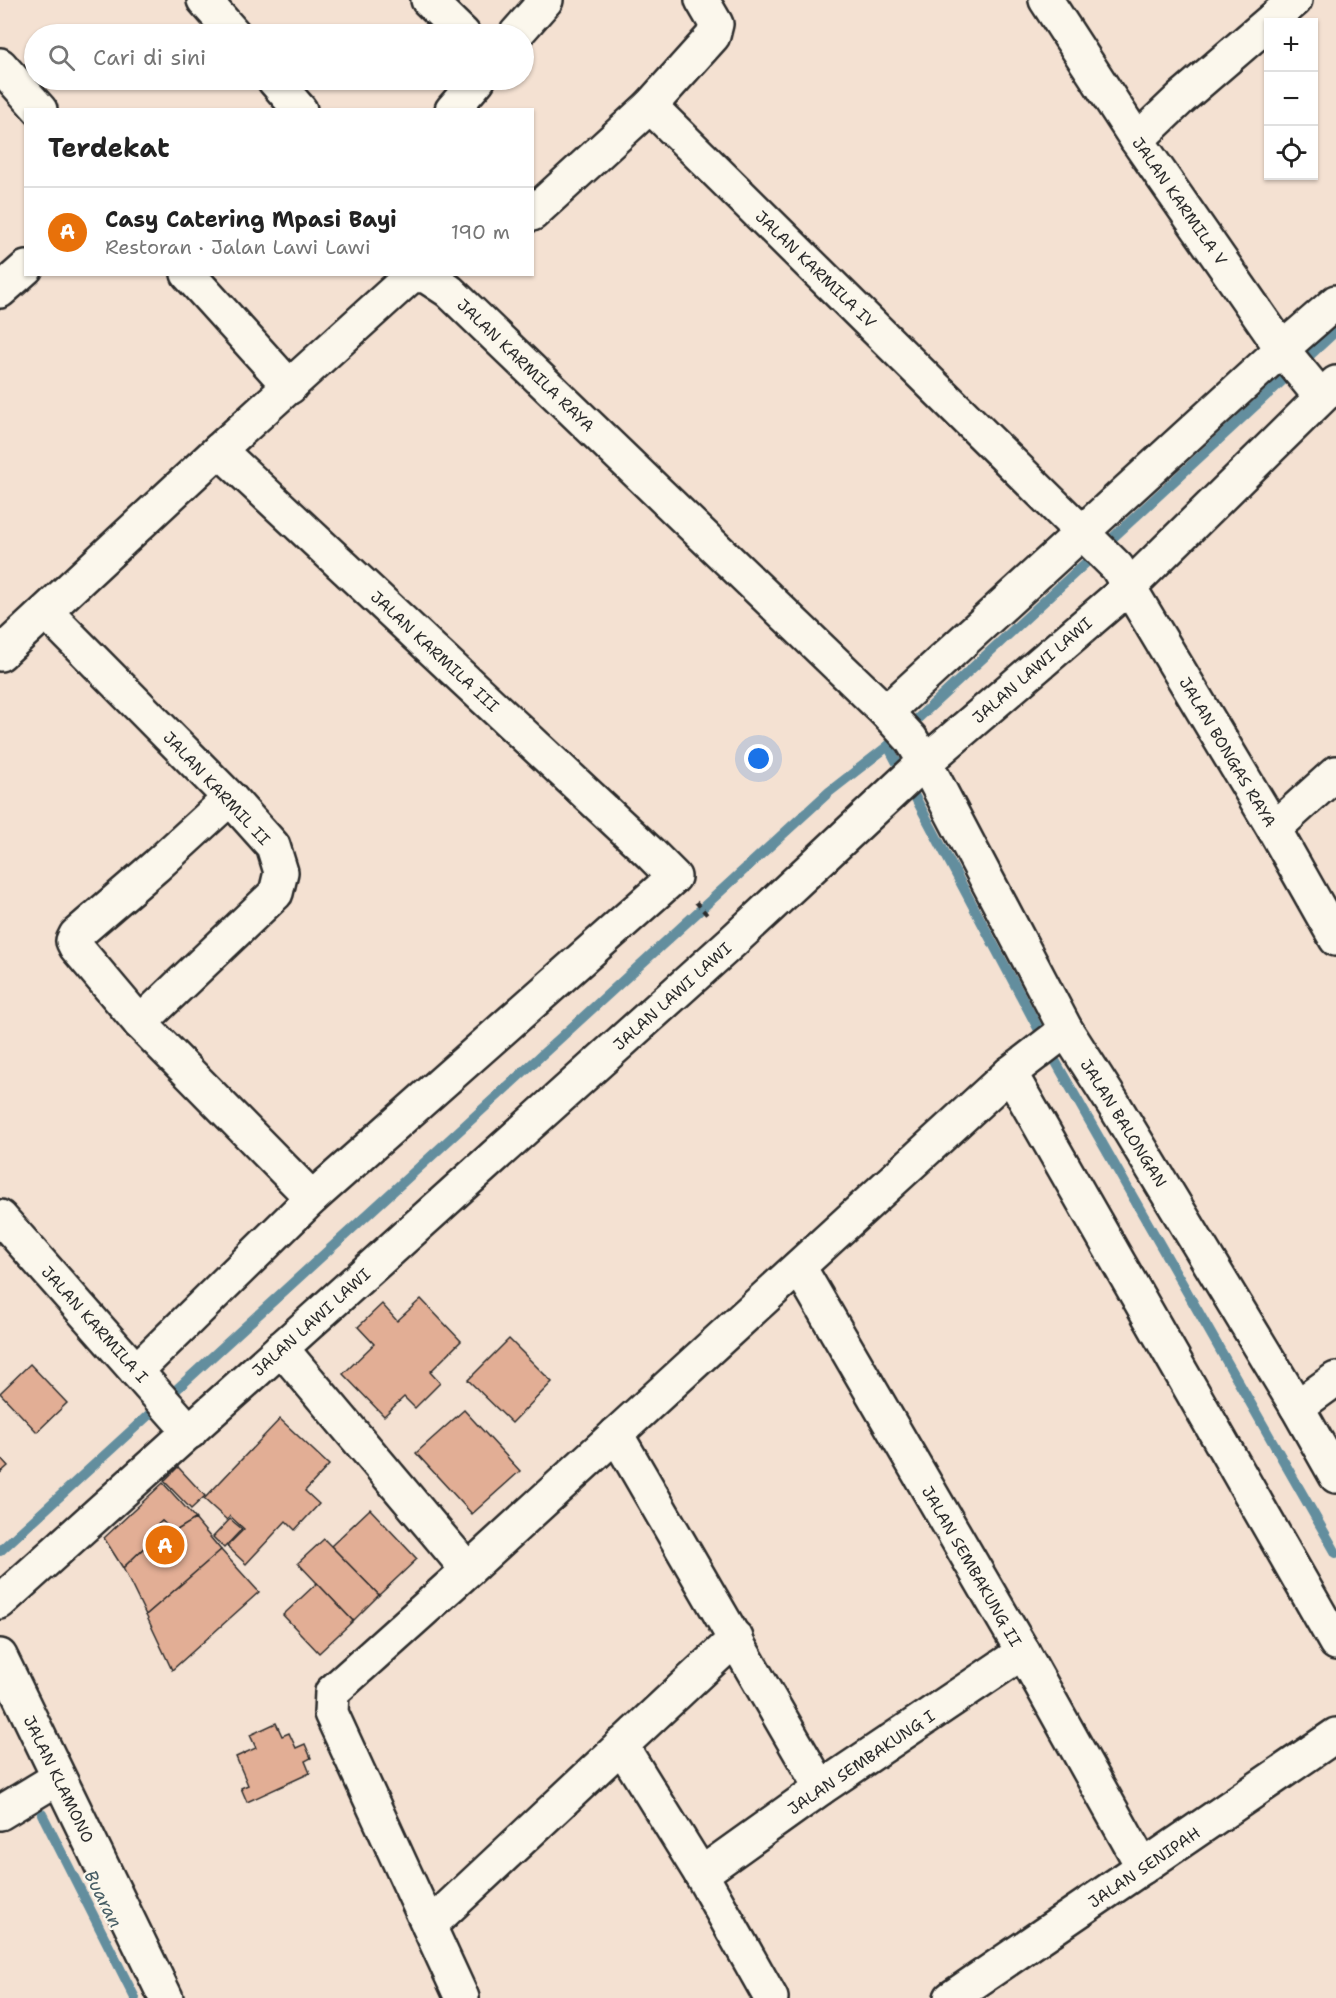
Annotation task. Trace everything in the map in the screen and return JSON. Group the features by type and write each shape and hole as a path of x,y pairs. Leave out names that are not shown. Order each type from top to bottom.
{"street":[{"path":"204,0 225,24"},
{"path":"428,0 453,24"},
{"path":"525,24 546,0"},
{"path":"534,212 650,106 713,36 716,24 702,0"},
{"name":"JALAN KARMILA V","path":"1046,0 1137,140 1305,372"},
{"path":"1137,140 1180,99 1294,0"},
{"path":"0,65 38,108"},
{"path":"283,90 298,108"},
{"path":"454,108 469,90"},
{"name":"JALAN KARMILA IV","path":"650,106 1089,537 1123,577"},
{"path":"0,291 24,270"},
{"path":"190,276 290,387"},
{"name":"JALAN KARMILA RAYA","path":"0,654 219,450 411,276"},
{"name":"JALAN KARMILA RAYA","path":"426,276 458,283 907,743"},
{"path":"907,743 1089,537 1305,372 1336,302"},
{"name":"JALAN LAWI LAWI","path":"0,1602 174,1413 281,1348 732,942 888,797 907,743 1123,577 1305,372"},
{"name":"JALAN KARMILA III","path":"219,450 674,877 312,1198"},
{"name":"JALAN BONGAS RAYA","path":"1123,577 1274,830 1336,939"},
{"name":"JALAN KARMIL II","path":"46,612 230,798 273,846 281,872 276,893 140,1023"},
{"name":"JALAN BALONGAN","path":"907,743 1061,1034 1116,1108 1297,1407 1336,1476"},
{"path":"1274,830 1336,773"},
{"path":"136,1371 312,1198 140,1023 73,941 76,935 230,798"},
{"path":"462,1998 331,1713 332,1692 1018,1066 1061,1034"},
{"path":"1018,1066 1336,1643"},
{"name":"JALAN KARMILA I","path":"0,1217 174,1413"},
{"name":"JALAN SEMBAKUNG II","path":"799,1267 1023,1653 1143,1867"},
{"path":"281,1348 468,1570"},
{"path":"1297,1407 1336,1379"},
{"path":"616,1434 822,1788"},
{"path":"429,1926 736,1638"},
{"name":"JALAN SEMBAKUNG I","path":"701,1874 822,1788 1023,1653"},
{"name":"JALAN KLAMONO","path":"0,1656 166,1998"},
{"name":"JALAN SENIPAH","path":"951,1998 1336,1735"},
{"path":"621,1745 701,1874 771,1998"},
{"path":"0,1814 58,1778"}],"path":[{"path":"691,896 711,919"}],"building":[{"path":"421,1299 461,1341 430,1372 440,1383 415,1408 404,1397 384,1416 343,1374 374,1344 358,1327 382,1304 397,1321"},
{"path":"509,1339 552,1382 512,1423 468,1380"},
{"path":"30,1364 67,1403 37,1432 0,1393"},
{"path":"464,1410 520,1471 472,1514 416,1453"},
{"path":"280,1419 329,1465 305,1491 319,1504 295,1530 286,1521 246,1564 227,1546 244,1529 230,1516 227,1520 204,1499"},
{"path":"0,1457 8,1466 0,1473"},
{"path":"178,1467 205,1496 191,1509 164,1481"},
{"path":"163,1483 196,1519 174,1532 162,1521 146,1535 150,1542 123,1568 104,1538"},
{"path":"370,1509 417,1559 379,1595 331,1546"},
{"path":"195,1519 221,1550 146,1615 123,1568 150,1542 146,1535 162,1521 174,1532"},
{"path":"230,1519 242,1529 224,1548 213,1537"},
{"path":"324,1539 379,1595 353,1621 298,1563"},
{"path":"221,1550 259,1592 172,1670 146,1615"},
{"path":"317,1583 353,1621 319,1653 283,1615"},
{"path":"276,1723 282,1736 289,1733 296,1748 305,1744 311,1758 305,1761 310,1773 247,1802 241,1788 248,1785 236,1757 256,1748 250,1735"}],"waterway":[{"path":"0,1551 829,792 888,746 1336,331"},
{"path":"888,746 1057,1064 1336,1553"},
{"name":"Buaran","path":"42,1814 135,1998"}],"place":[{"name":"Casy Catering Mpasi Bayi","path":"165,1545"}]}
